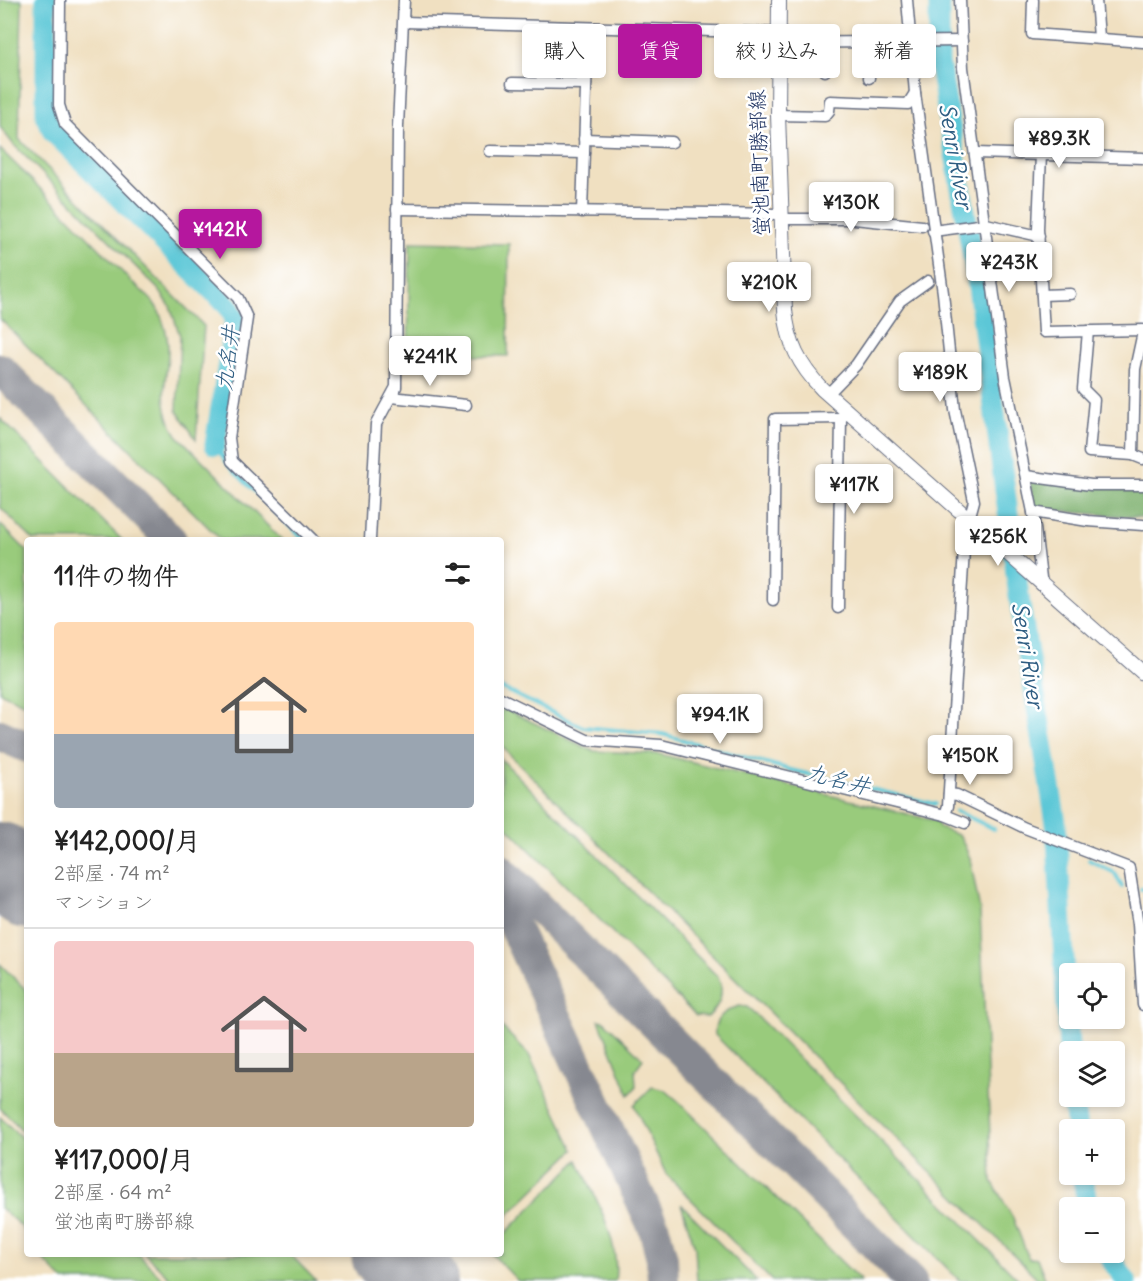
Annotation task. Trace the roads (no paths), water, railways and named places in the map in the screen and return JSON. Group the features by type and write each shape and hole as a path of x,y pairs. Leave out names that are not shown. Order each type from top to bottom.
{"street":[{"path":"60,0 59,105 65,124 238,298 247,318 229,438 232,461 310,537"},
{"path":"370,537 376,424 396,387 398,126 404,0"},
{"name":"蛍池南町勝部線","path":"778,24 779,0"},
{"path":"907,0 908,24"},
{"path":"960,0 962,41 1005,377 1033,512 1039,583"},
{"path":"1033,0 1032,34 1099,37 1143,42"},
{"path":"1096,0 1099,37"},
{"path":"404,22 522,26"},
{"path":"606,29 714,35"},
{"path":"936,42 962,41"},
{"path":"582,212 586,78"},
{"name":"蛍池南町勝部線","path":"778,78 781,216 787,330 799,360 845,415 1143,673"},
{"path":"913,78 955,410 974,501 965,534 949,794 945,815"},
{"path":"512,83 586,84"},
{"path":"778,115 825,116 829,111 830,101 908,104 915,93"},
{"path":"584,139 672,142"},
{"path":"490,151 584,153"},
{"path":"976,153 1143,159"},
{"path":"1041,154 1039,236 1044,332 1088,331 1143,331 1139,369 1138,457 1089,452 1094,400 1083,389 1088,331"},
{"path":"397,209 781,216 854,219 922,226"},
{"path":"933,231 986,224 1039,236"},
{"path":"828,394 856,365 900,301 928,281"},
{"path":"1042,295 1070,294"},
{"path":"391,397 466,405"},
{"path":"772,600 775,419 845,415 838,608"},
{"path":"1026,476 1091,485 1143,485"},
{"path":"1033,512 1088,521 1143,525"},
{"path":"504,699 587,740 661,745 945,815 965,823"},
{"path":"949,794 957,795 1025,828 1077,846 1129,868 1138,924 1143,1005"}],"waterway":[{"name":"九名井","path":"46,0 46,117 53,132 229,307 235,319 215,445"},
{"name":"Senri River","path":"939,0 939,62 978,286 1020,604 1056,823 1069,1041"},
{"name":"九名井","path":"215,445 230,467 301,537"},
{"name":"九名井","path":"504,689 583,727 662,734 791,770 935,804"},
{"name":"九名井","path":"956,811 994,829"},
{"name":"九名井","path":"1089,860 1115,873 1122,887"},
{"name":"Senri River","path":"1074,1107 1076,1119"},
{"name":"Senri River","path":"1084,1185 1086,1197"},
{"name":"Senri River","path":"1114,1263 1126,1281"}]}
